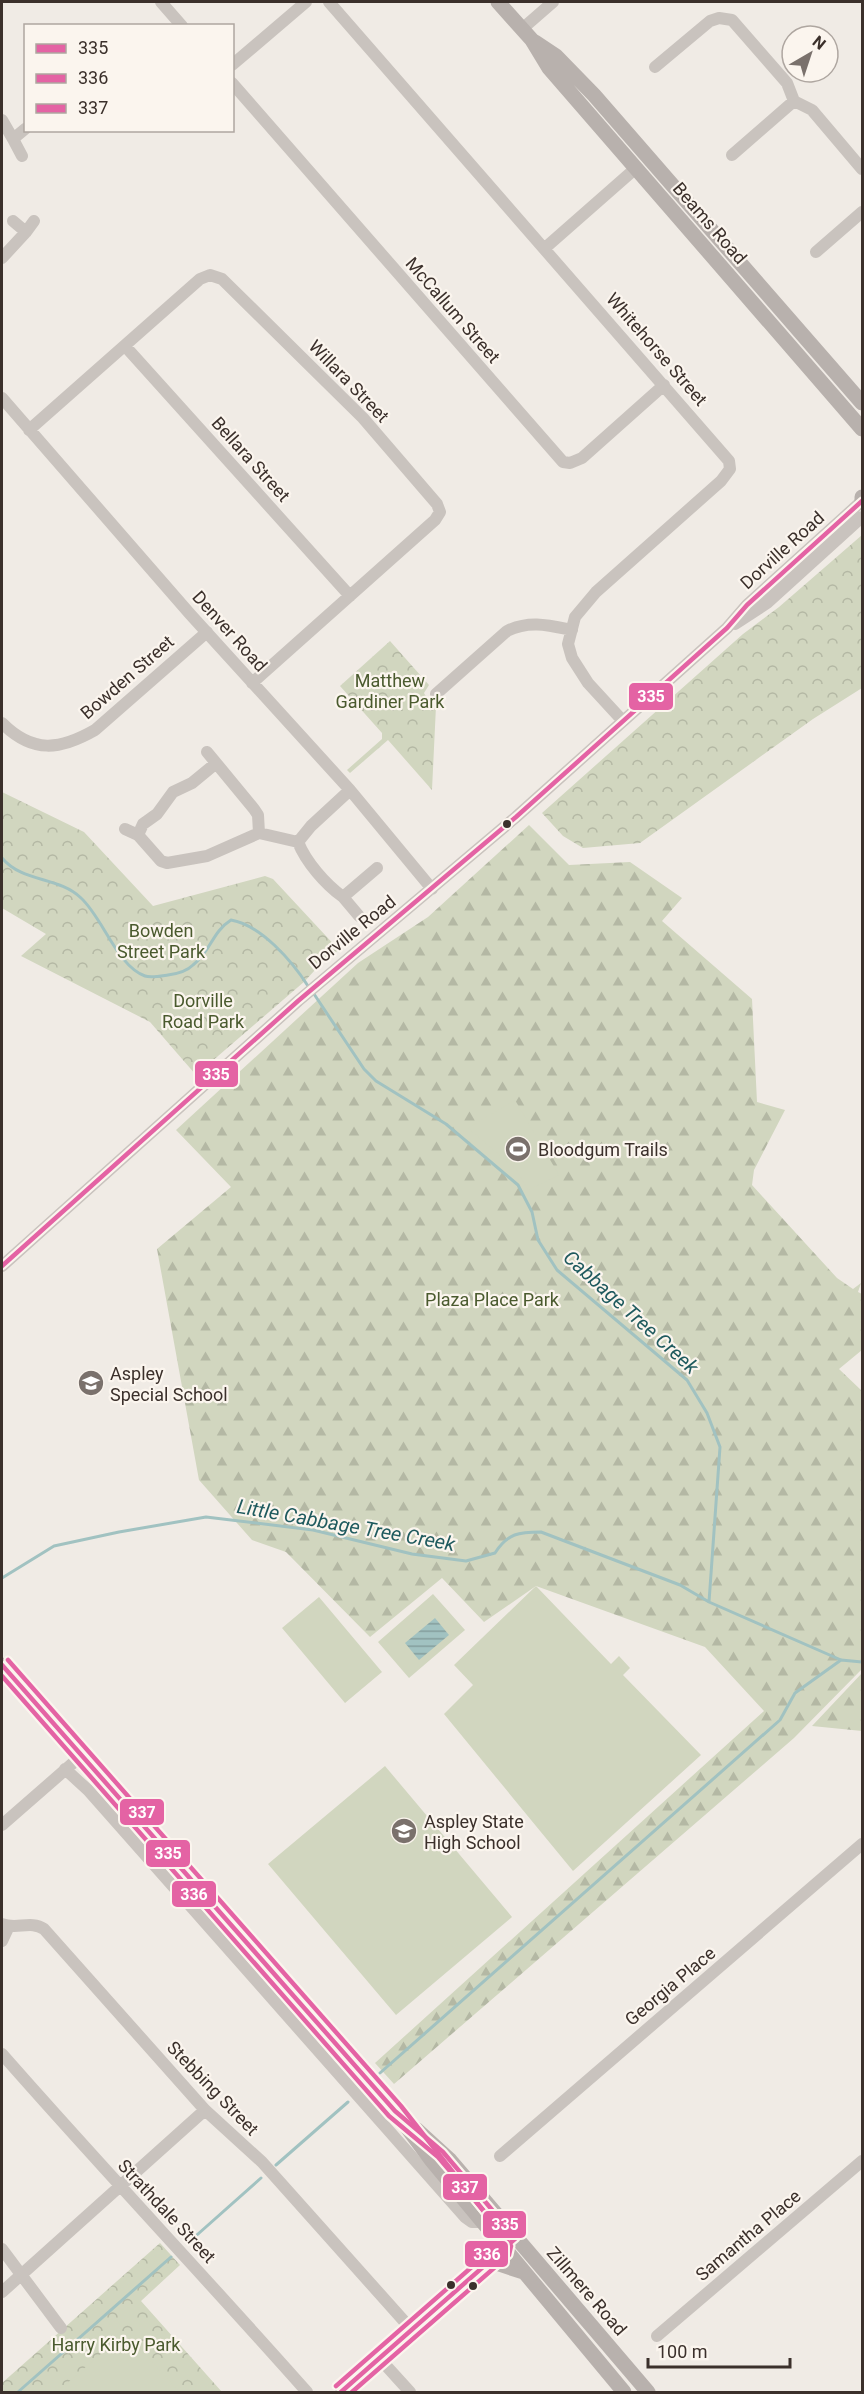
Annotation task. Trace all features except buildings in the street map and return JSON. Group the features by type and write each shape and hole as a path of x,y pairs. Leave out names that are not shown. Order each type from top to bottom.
{"main road":[{"name":"Beams Road","path":"498,2 527,35 549,68 862,429"},
{"name":"Beams Road","path":"527,35 556,56 594,94 862,403"},
{"name":"Zillmere Road","path":"2,1665 395,2111 432,2161 624,2392"},
{"name":"Zillmere Road","path":"395,2111 443,2152 648,2392"},
{"path":"490,2261 523,2272"}],"street":[{"path":"161,2 180,24"},
{"path":"234,63 306,2"},
{"name":"Whitehorse Street","path":"329,2 724,453 730,469 721,481 596,592 575,617 568,644 572,658 588,683 622,720"},
{"path":"527,35 554,2"},
{"path":"656,67 710,21 719,18 732,20 787,83 794,101 812,110 862,168"},
{"name":"McCallum Street","path":"234,85 563,462 570,463 582,458 664,385"},
{"path":"732,155 794,101"},
{"path":"2,120 22,156"},
{"path":"13,139 24,130"},
{"path":"545,248 636,168"},
{"path":"816,252 862,212"},
{"path":"13,221 26,232"},
{"path":"2,258 34,221"},
{"name":"Willara Street","path":"29,430 200,279 210,275 222,279 363,418 437,504 440,512 435,520 252,683"},
{"name":"Bellara Street","path":"125,346 350,596"},
{"name":"Denver Road","path":"2,398 252,683 350,790 432,889"},
{"name":"Dorville Road","path":"2,1266 328,974 516,817 727,628 747,605 862,504"},
{"path":"436,694 507,631 520,624 533,623 572,630"},
{"name":"Bowden Street","path":"2,723 25,741 45,747 75,742 95,730 207,632"},
{"path":"207,752 214,764 258,815 258,833"},
{"path":"138,835 143,824 157,814 173,792 192,783 214,764"},
{"path":"298,842 311,826 350,790"},
{"path":"125,830 138,835 161,861 167,864 207,856 258,833 298,842"},
{"path":"298,842 303,853 359,916"},
{"path":"343,897 377,868"},
{"path":"2,1825 81,1756"},
{"name":"Zillmere Road","path":"65,1769 88,1790 465,2217 472,2222 482,2222"},
{"name":"Georgia Place","path":"500,2156 862,1844"},
{"name":"Stebbing Street","path":"5,1925 35,1924 44,1929 205,2110 262,2162 412,2330"},
{"path":"2,1941 5,1925"},
{"path":"299,2030 313,2017"},
{"name":"Strathdale Street","path":"2,2054 119,2187 172,2241 307,2392"},
{"path":"2,2292 205,2110"},
{"name":"Samantha Place","path":"657,2336 862,2161"},
{"path":"341,2392 516,2238"},
{"path":"2,2249 61,2328"},
{"path":"380,2359 410,2392"}],"green space":[{"path":"862,535 862,688 813,719 640,843 583,848 563,836 542,813 743,634 779,607"},
{"name":"Matthew Gardiner Park","path":"390,641 429,685 424,693 430,704 436,706 432,790 388,740 350,773 347,770 382,739 382,733 340,686"},
{"path":"2,792 84,832 153,906 265,876 273,879 339,950 324,960 305,981 196,1075 150,1022 21,956 46,934 2,908"},
{"name":"Plaza Place Park","path":"529,825 569,865 630,862 682,898 662,921 752,999 757,1102 785,1110 754,1170 752,1185 837,1278 853,1289 861,1283 858,1292 862,1294 862,1350 839,1369 862,1391 862,1669 794,1738 394,2084 375,2063 764,1711 705,1647 536,1586 484,1622 442,1578 370,1637 286,1552 252,1540 199,1480 157,1249 231,1187 176,1130 358,963 428,917"},
{"name":"Bloodgum Trails","path":"515,1100 559,1175 528,1190 516,1169 468,1128"},
{"path":"536,1586 611,1664 619,1656 630,1668 623,1675 701,1755 573,1871 444,1714 473,1685 454,1665"},
{"path":"433,1594 465,1630 409,1678 378,1642"},
{"path":"319,1597 382,1672 345,1703 282,1628"},
{"path":"862,1673 862,1731 812,1726"},
{"path":"385,1766 512,1917 396,2015 268,1864"},
{"name":"Harry Kirby Park","path":"160,2243 180,2265 141,2301 222,2392 2,2392 2,2383"},
{"path":"126,2332 179,2392 57,2392"}],"water":[{"path":"435,1618 449,1635 419,1660 405,1643"}],"waterway":[{"name":"Cabbage Tree Creek","path":"2,858 20,872 62,886 81,898 126,962 135,971 145,976 171,975 191,967 204,954 220,930 231,920 242,923 264,936 285,955 308,986"},
{"name":"Cabbage Tree Creek","path":"314,994 364,1069 376,1081 446,1124 518,1185 532,1212 538,1240 557,1270 687,1380 707,1413 720,1447 709,1602"},
{"name":"Little Cabbage Tree Creek","path":"2,1578 54,1546 206,1517 313,1530 412,1554 466,1561 495,1553 505,1541 515,1535 541,1532 680,1585 709,1602 841,1660 862,1662"},
{"path":"380,2073 780,1720 795,1693 841,1660"},
{"path":"276,2165 348,2102"},
{"path":"189,2242 261,2178"},
{"path":"18,2392 171,2257"}],"transit line":[{"name":"335","path":"2,1266 298,1001 516,817 727,628 747,605 862,501"},
{"name":"337","path":"8,1660 401,2106 511,2246 509,2255 352,2392"},
{"name":"335","path":"2,1665 395,2111 443,2152 516,2238 341,2392"},
{"name":"336","path":"2,1676 389,2116 438,2157 506,2237 336,2386"}],"place":[{"name":"Bloodgum Trails","path":"518,1149"},
{"name":"Aspley Special School","path":"91,1383"},
{"name":"Aspley State High School","path":"404,1831"}],"park label":[{"name":"Bowden Street Park","path":"161,940"},
{"name":"Dorville Road Park","path":"203,1010"}]}
